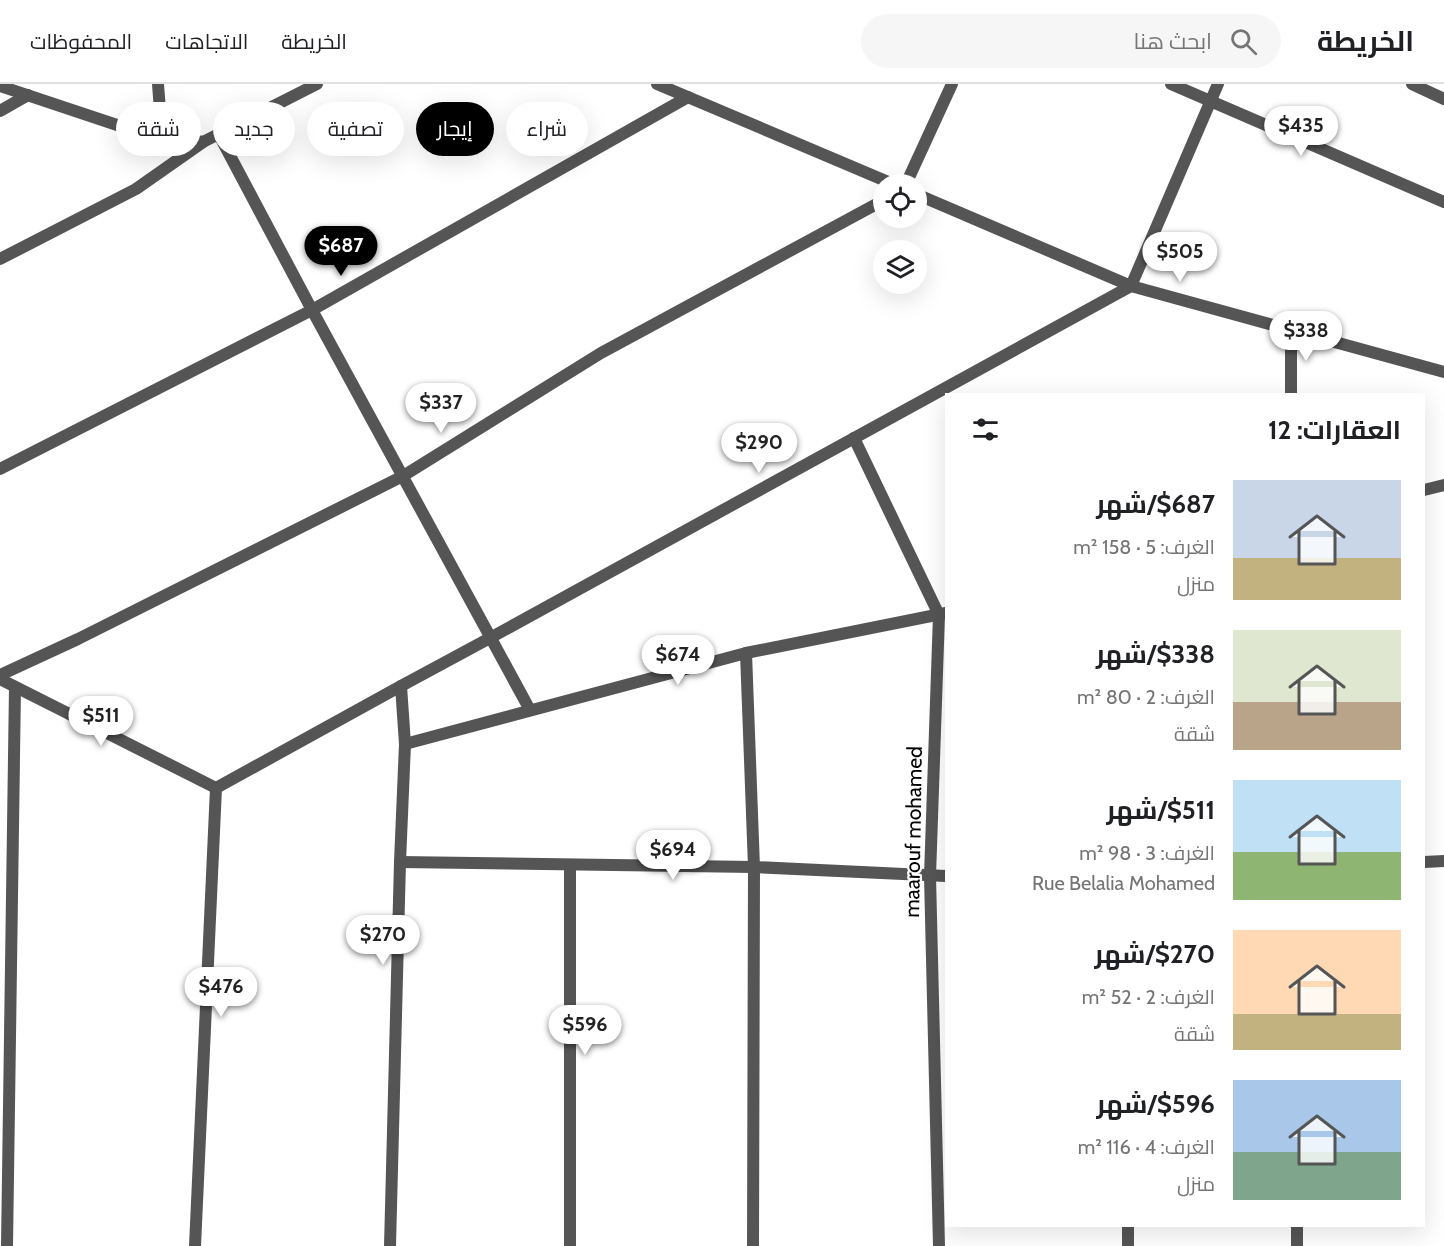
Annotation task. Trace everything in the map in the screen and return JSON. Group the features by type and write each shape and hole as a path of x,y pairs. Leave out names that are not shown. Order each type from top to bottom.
{"street":[{"path":"158,84 159,102"},
{"path":"657,84 873,176"},
{"path":"911,174 952,84"},
{"path":"1171,84 1444,202"},
{"path":"216,788 1131,286 1218,84"},
{"path":"1412,84 1444,99"},
{"path":"281,102 313,85"},
{"path":"0,86 116,125"},
{"path":"0,111 28,95"},
{"path":"0,469 312,310 688,97"},
{"path":"0,259 136,189 203,142 213,138"},
{"path":"230,156 530,710"},
{"path":"927,199 1131,286 1444,372"},
{"path":"0,677 403,476 601,352 873,206"},
{"path":"1291,329 1291,393"},
{"name":"maarouf mohamed","path":"854,438 943,614 930,876 939,1246"},
{"path":"1425,490 1444,485"},
{"path":"405,744 746,653 943,614"},
{"path":"746,653 754,867 753,1246"},
{"path":"0,677 15,687 216,788"},
{"path":"390,1246 405,744 401,686"},
{"path":"7,1246 15,687"},
{"path":"195,1246 216,788"},
{"path":"1425,862 1444,861"},
{"path":"400,862 754,867 945,876"},
{"path":"570,865 570,1246"},
{"path":"1128,1227 1128,1246"},
{"path":"1297,1227 1297,1246"}]}
